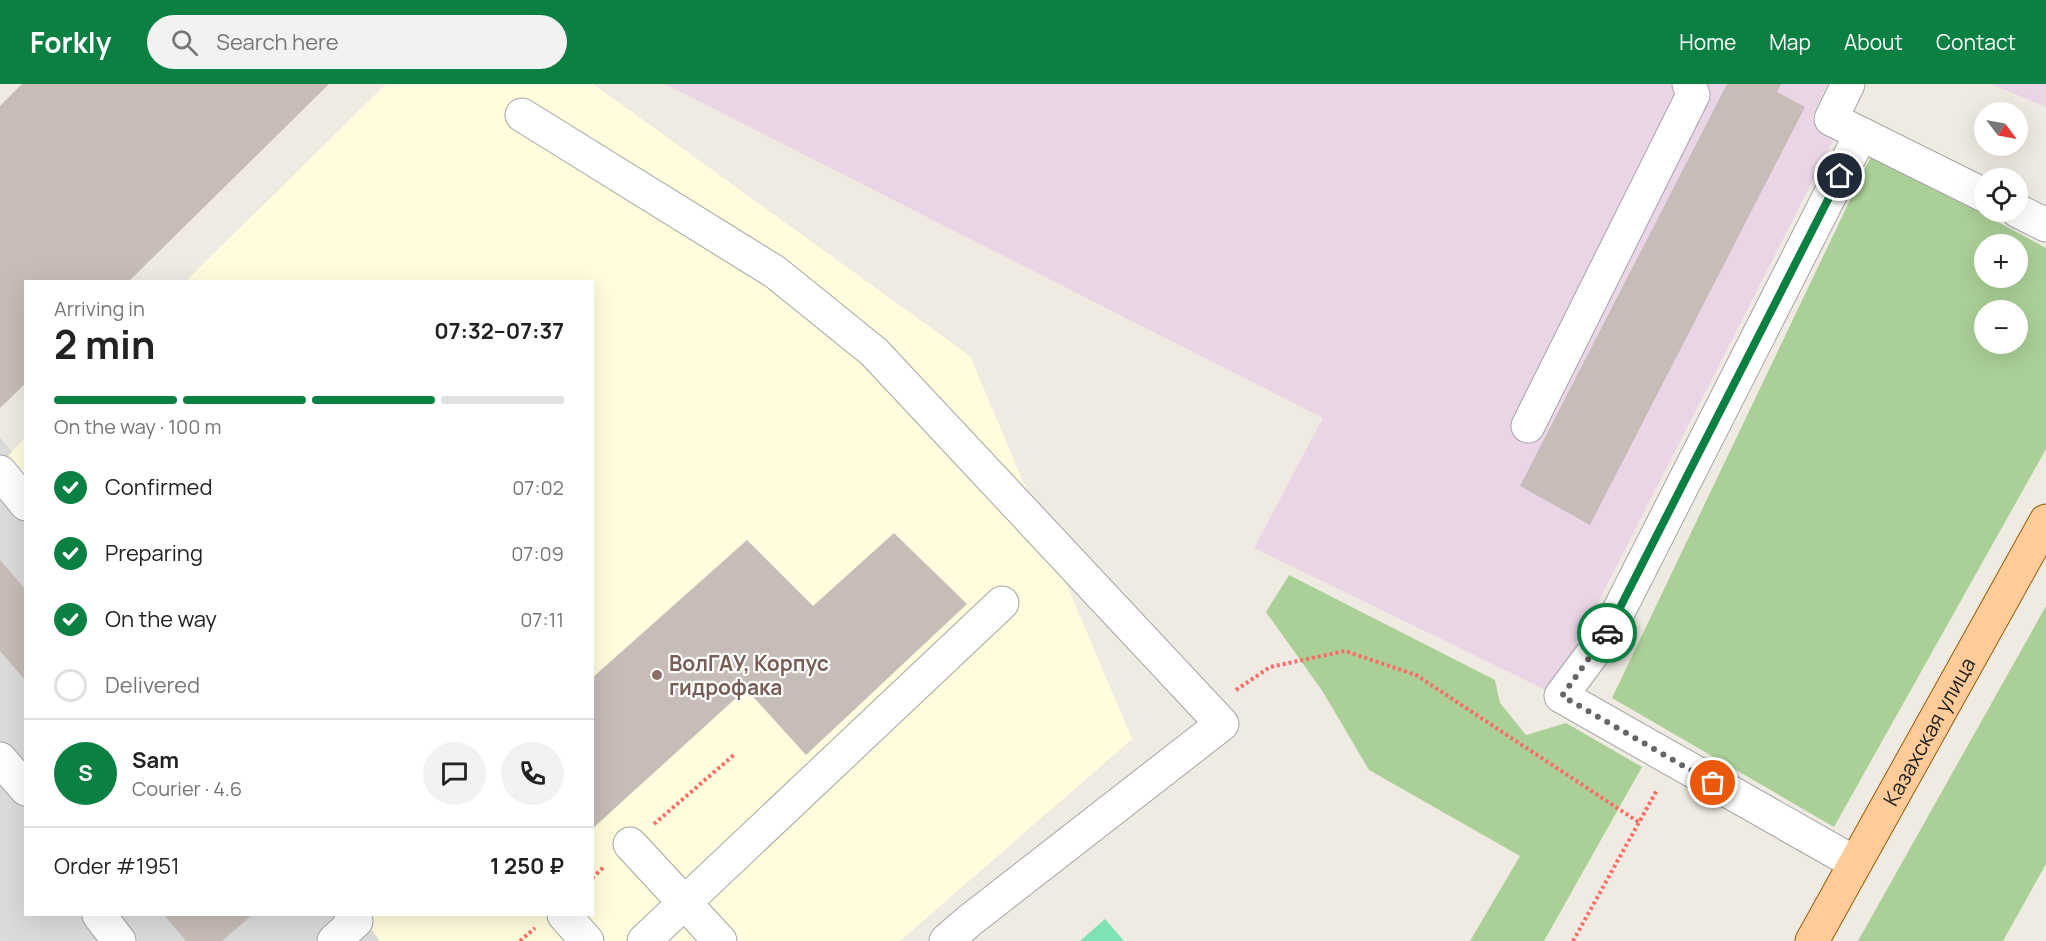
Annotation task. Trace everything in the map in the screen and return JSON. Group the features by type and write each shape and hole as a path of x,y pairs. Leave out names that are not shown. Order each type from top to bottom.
{"main road":[{"name":"Казахская улица","path":"1812,941 2046,520"}],"street":[{"path":"1527,426 1694,95 1689,84"},
{"path":"1848,84 1831,119 1974,190"},
{"path":"522,115 775,272 874,352 1215,716 946,941"},
{"path":"1855,863 1562,696 1607,634 1861,134"},
{"path":"2028,216 2046,225"},
{"path":"0,472 24,502"},
{"path":"644,941 1002,603"},
{"path":"0,759 24,787"},
{"path":"630,844 720,941"},
{"path":"100,916 119,941"},
{"path":"334,941 356,921 352,916"},
{"path":"565,916 587,941"}],"path":[{"path":"1215,716 1270,667 1345,651 1416,675 1640,823"},
{"path":"594,876 735,753"},
{"path":"1573,941 1640,823 1672,760"}],"shaded area":[{"path":"386,84 593,84 970,356 1132,739 900,941 380,941 361,916 594,916 594,280 187,280"},
{"path":"665,84 1828,84 1811,119 1837,133 1552,693 1254,548 1323,418"},
{"path":"1991,84 2046,84 2046,107"},
{"path":"0,437 24,468 24,916 388,916 388,941 0,941"},
{"path":"24,439 24,482 6,458"}],"green space":[{"path":"1872,154 1974,209 1974,222 1998,222 2020,234 1974,234 1974,288 2028,288 2028,238 2046,248 2046,449 1834,827 1612,698"},
{"path":"1289,575 1495,680 1500,703 1526,735 1566,723 1642,767 1544,941 1470,941 1520,856 1369,770 1323,692 1266,612"},
{"path":"2046,606 2046,864 2003,941 1858,941"},
{"path":"1105,919 1124,941 1080,941"}],"building":[{"path":"22,84 329,84 130,280 24,280 24,385 0,408 0,106"},
{"path":"1727,84 1781,84 1777,92 1805,107 1590,525 1520,486"},
{"path":"894,533 967,604 806,755 746,689 594,827 594,676 747,540 813,606"},
{"path":"0,560 24,588 24,679 0,651"},
{"path":"165,916 251,916 222,941 186,941"}],"way so far":[{"path":"1607,633 1562,696 1713,783"}],"place":[{"name":"ВолГАУ, Корпус гидрофака","path":"657,675"}],"route":[{"path":"1607,633 1840,176"}]}
